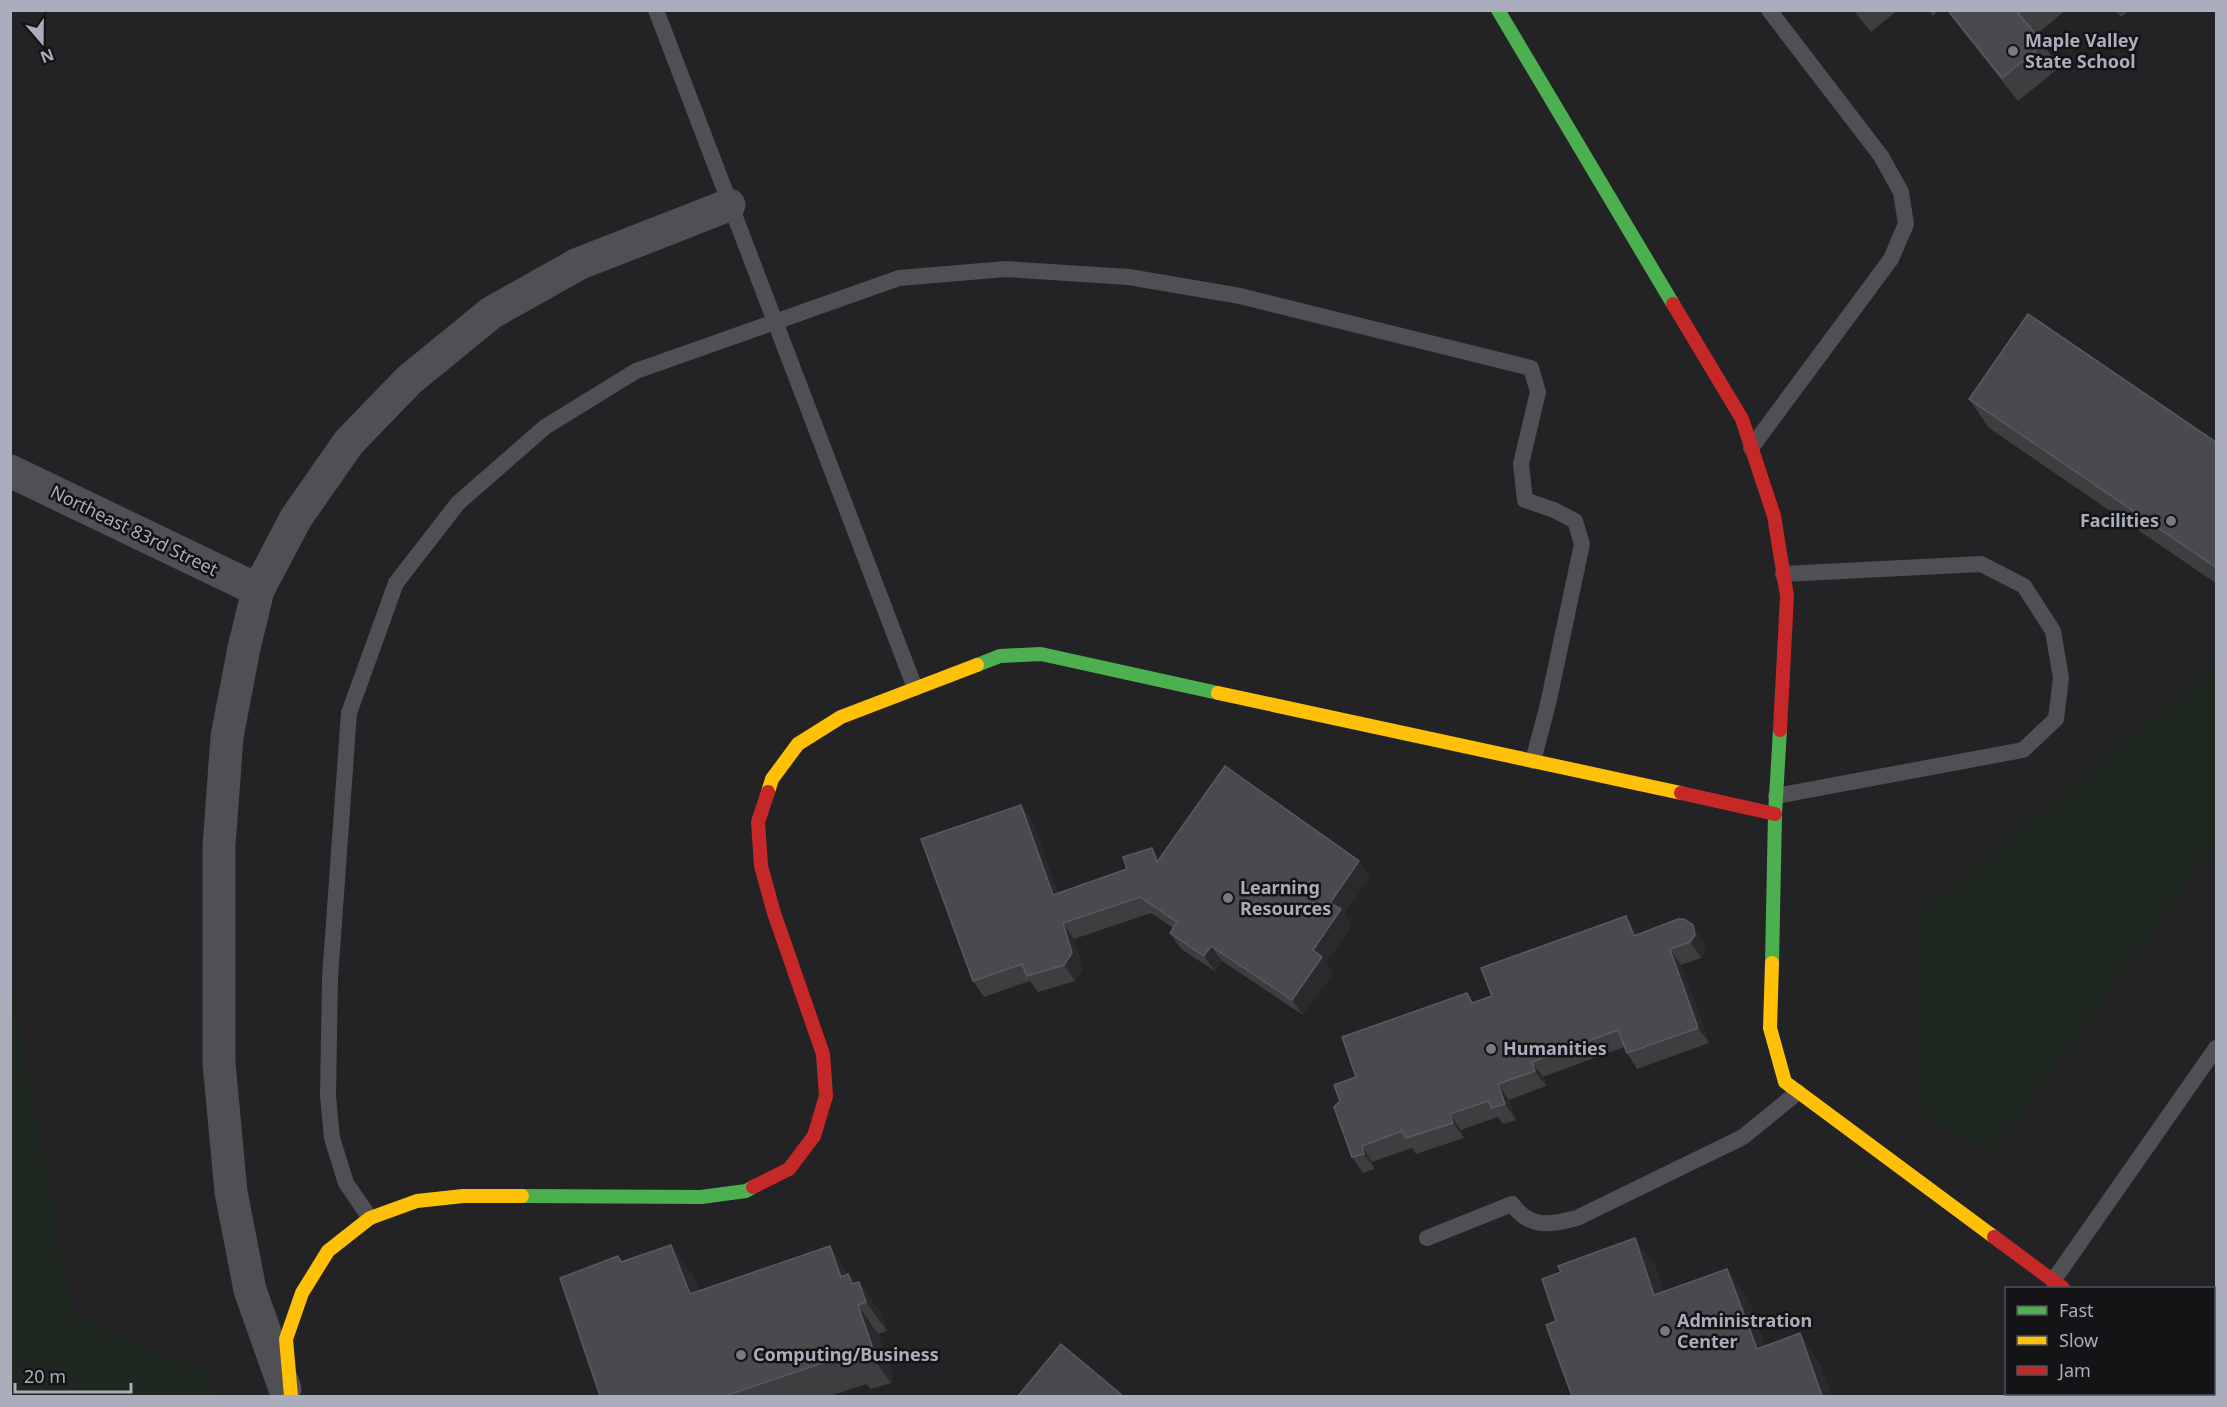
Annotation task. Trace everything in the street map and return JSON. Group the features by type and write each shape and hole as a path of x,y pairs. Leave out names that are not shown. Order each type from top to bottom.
{"street":[{"path":"1498,10 1742,419 1774,516 1786,596 1775,814 1770,1028 1785,1082 2058,1285"},
{"path":"290,1396 250,1290 231,1192 219,1063 219,846 227,738 244,648 258,591 296,518 349,442 409,380 427,365 491,313 578,264 729,205"},
{"name":"Northeast 83rd Street","path":"10,471 258,591"},
{"path":"290,1396 286,1339 302,1293 328,1251 370,1218 417,1201 463,1196 701,1197 746,1191 789,1169 814,1136 826,1096 823,1054 774,913 761,866 758,822 772,779 798,744 841,717 1000,656 1041,654 1775,814"}],"lane":[{"path":"656,10 915,688"},
{"path":"1751,448 1891,259 1906,224 1901,192 1881,156 1769,10"},
{"path":"370,1218 346,1184 332,1138 328,1096 330,978 349,713 396,583 458,504 545,427 636,371 899,278 1006,269 1128,276 1240,296 1531,368 1538,392 1521,464 1525,500 1554,510 1575,521 1582,544 1548,704 1533,761"},
{"path":"1776,796 2023,750 2056,719 2061,678 2053,631 2024,586 1981,564 1783,574"},
{"path":"2058,1285 2217,1048"},
{"path":"1427,1238 1512,1204 1520,1216 1535,1223 1557,1223 1577,1218 1743,1137 1798,1092"}],"shaded area":[{"path":"10,11 2216,11 2216,1396 11,1396"},
{"path":"2216,664 2216,839 2148,939 1991,1155 1918,1111 1917,914"},
{"path":"10,979 74,1317 206,1371 218,1396 11,1396"}],"building":[{"name":"Maple Valley State School","path":"1948,10 2022,10 2018,13 2044,44 2002,78"},
{"name":"Facilities","path":"2028,314 2217,443 2217,568 1969,399"},
{"name":"Learning Resources","path":"1225,766 1359,861 1330,903 1341,909 1313,950 1322,957 1292,1000 1211,946 1204,956 1170,933 1177,922 1140,897 1063,923 1072,953 1064,965 1027,976 1022,964 973,981 921,839 1021,805 1053,895 1127,869 1123,857 1152,848 1157,862"},
{"name":"Humanities","path":"1626,916 1634,936 1678,919 1684,919 1693,925 1695,935 1690,942 1670,949 1698,1028 1627,1053 1618,1030 1532,1062 1535,1071 1498,1084 1505,1104 1492,1108 1488,1101 1450,1114 1453,1123 1406,1138 1402,1131 1362,1146 1364,1154 1352,1157 1334,1107 1340,1101 1334,1085 1356,1077 1342,1037 1467,993 1472,1003 1492,996 1481,968"},
{"name":"Administration Center","path":"1635,1238 1654,1295 1727,1269 1757,1349 1800,1333 1822,1396 1572,1396 1546,1325 1556,1321 1542,1279 1561,1272 1558,1266"},
{"name":"Computing/Business","path":"671,1245 690,1294 830,1246 841,1277 848,1274 852,1284 859,1282 866,1302 858,1305 872,1346 870,1354 851,1360 846,1355 725,1396 600,1396 560,1278 618,1256 621,1262"},
{"path":"1061,1344 1123,1396 1018,1396"}],"traffic: fast":[{"path":"1498,10 1673,304"},
{"path":"977,665 1000,656 1041,654 1218,693"},
{"path":"1772,963 1775,814 1780,730"},
{"path":"522,1196 701,1197 746,1191 753,1187"}],"traffic: slow":[{"path":"768,792 772,779 798,744 841,717 977,665"},
{"path":"1218,693 1681,793"},
{"path":"1772,963 1770,1028 1785,1082 1994,1237"},
{"path":"291,1396 286,1339 302,1293 328,1251 370,1218 417,1201 463,1196 522,1196"}],"traffic: jam":[{"path":"1673,304 1742,419 1774,516 1787,596 1780,730"},
{"path":"753,1187 789,1169 814,1136 826,1096 823,1054 774,913 761,866 758,822 768,792"},
{"path":"1681,793 1775,814"},
{"path":"1994,1237 2062,1287"}],"place":[{"name":"Maple Valley State School","path":"2013,51"},
{"name":"Facilities","path":"2171,521"},
{"name":"Learning Resources","path":"1228,898"},
{"name":"Humanities","path":"1491,1049"},
{"name":"Administration Center","path":"1665,1331"},
{"name":"Computing/Business","path":"741,1355"}]}
